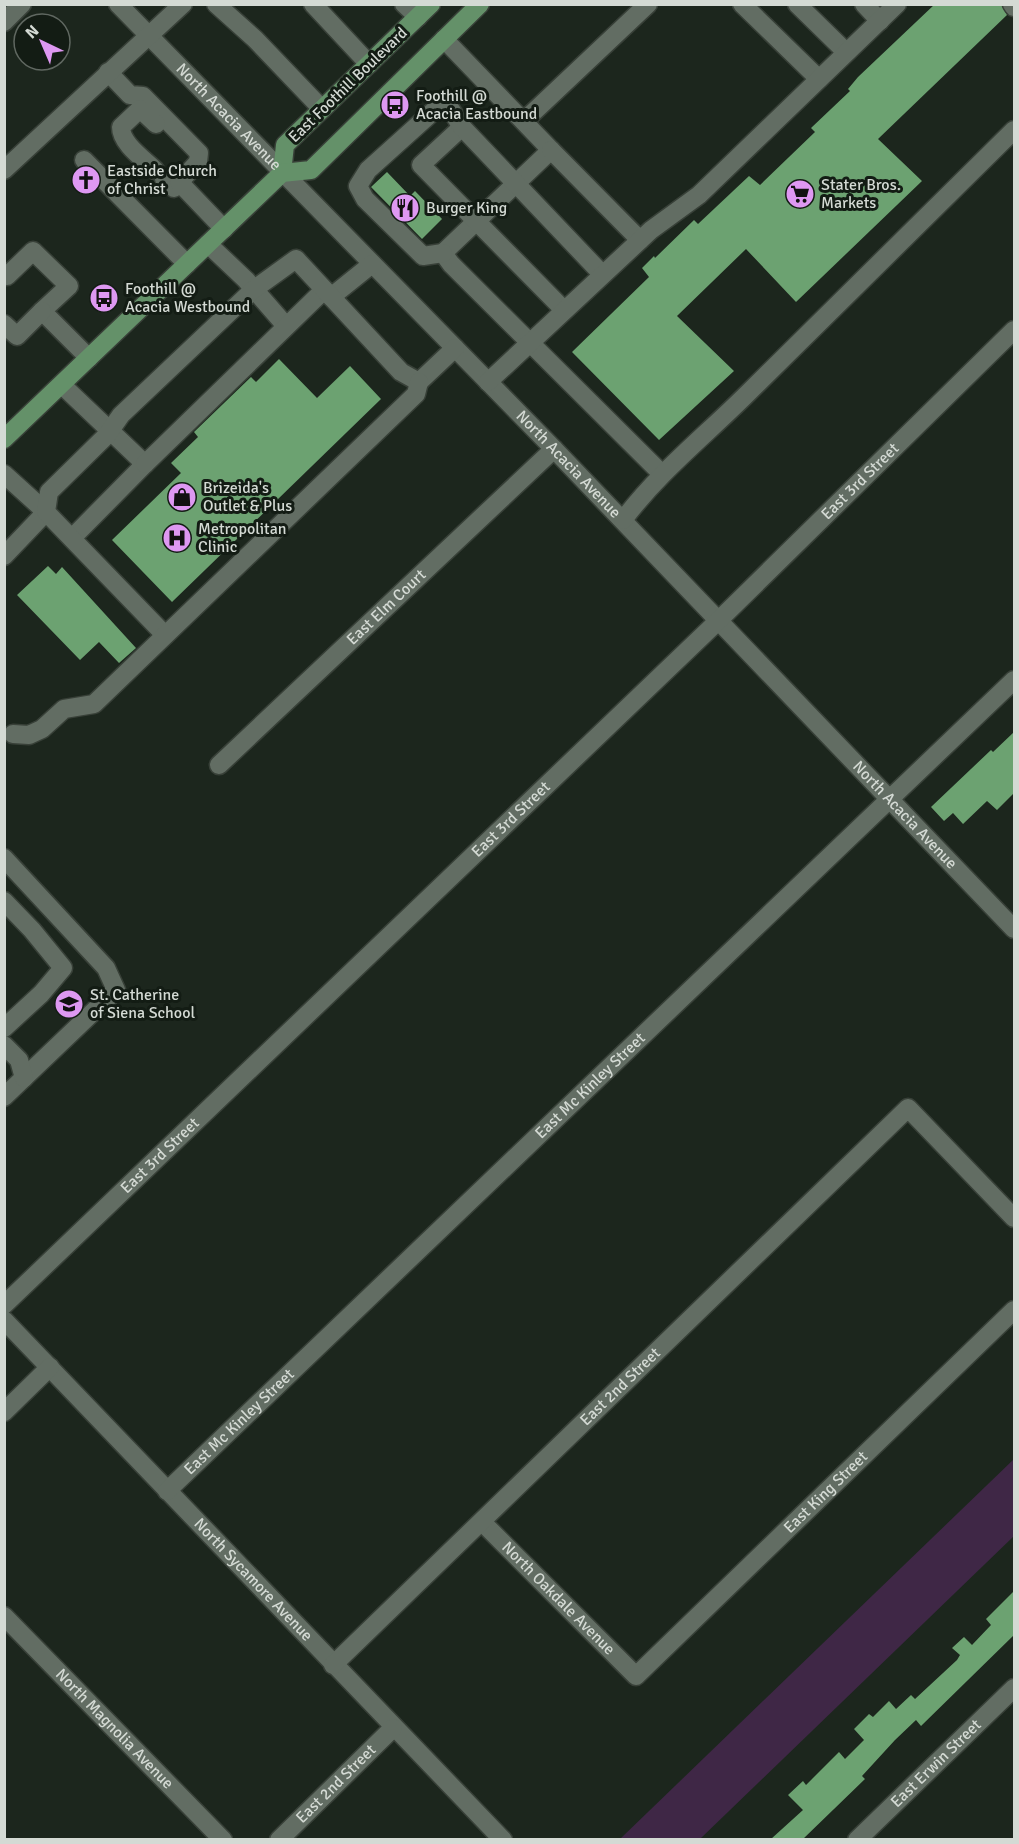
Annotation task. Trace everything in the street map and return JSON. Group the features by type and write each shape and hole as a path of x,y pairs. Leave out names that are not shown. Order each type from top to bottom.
{"main road":[{"name":"East Foothill Boulevard","path":"431,4 285,146 282,173 311,170 480,4"},
{"path":"4,440 282,173"}],"street":[{"path":"4,22 22,4"},
{"name":"North Acacia Avenue","path":"118,4 555,449 1014,929"},
{"path":"4,170 148,34 183,4"},
{"path":"216,4 255,39 322,109"},
{"path":"314,4 369,64"},
{"path":"404,4 418,17"},
{"path":"524,121 648,4"},
{"path":"742,4 819,79"},
{"path":"797,4 846,52"},
{"path":"864,4 880,21"},
{"path":"489,382 640,240 699,195 897,4"},
{"path":"444,39 640,240"},
{"path":"108,72 130,96 143,96 199,153 198,162 166,177"},
{"path":"551,150 515,183 443,253 423,256 365,199 358,186 368,170 438,107 451,110 462,127 515,183 602,274"},
{"path":"192,144 187,151 182,149 140,109 122,127 122,134 224,229"},
{"path":"462,127 421,165 564,310"},
{"path":"623,520 662,474 747,394 812,326 1014,130"},
{"path":"84,160 187,264"},
{"path":"208,244 246,280 286,326"},
{"path":"4,324 17,336 69,286 33,251 5,276"},
{"path":"443,253 529,344 662,474"},
{"path":"4,556 46,512 49,492 111,430 122,415 253,290 296,259 401,372 419,382"},
{"path":"72,538 286,326 372,264"},
{"path":"42,311 89,358"},
{"name":"East 3rd Street","path":"4,1305 719,620 1014,330"},
{"path":"7,734 29,735 42,729 64,709 94,704 416,394 419,382 455,348"},
{"path":"62,385 145,464"},
{"name":"East Elm Court","path":"219,765 555,449"},
{"path":"4,474 72,538 165,636"},
{"name":"East Mc Kinley Street","path":"167,1491 1014,680"},
{"path":"4,858 106,968 116,990 4,1097"},
{"path":"4,901 33,930 63,968 4,1028"},
{"path":"4,1045 19,1060 24,1078"},
{"name":"East 2nd Street","path":"333,1665 908,1108 1014,1218"},
{"name":"East King Street","path":"636,1676 1014,1310"},
{"name":"North Sycamore Avenue","path":"4,1320 393,1728 503,1839"},
{"path":"4,1412 50,1367"},
{"name":"North Oakdale Avenue","path":"482,1522 636,1676"},
{"name":"North Magnolia Avenue","path":"4,1616 223,1839"},
{"name":"East Erwin Street","path":"857,1839 1014,1688"},
{"name":"East 2nd Street","path":"279,1839 393,1728"}],"shaded area":[{"path":"1014,1459 1014,1536 700,1839 620,1839"}],"building":[{"path":"935,4 1001,4 1007,15 878,139 922,181 796,302 746,249 677,316 734,371 659,440 572,352 649,277 642,268 654,256 655,258 694,220 698,224 749,176 760,185 815,132 811,128 850,91 848,89 858,77"},
{"name":"Burger King","path":"387,172 410,196 415,191 442,219 422,239 371,187"},
{"path":"279,359 317,398 350,366 381,399 172,602 112,540 181,473 171,463 198,437 194,432 251,377 256,382"},
{"path":"48,566 56,574 62,567 136,648 119,663 99,642 80,660 17,595"},
{"path":"1014,732 1014,793 997,810 987,801 963,824 953,813 944,821 931,807 991,750 993,752"},
{"path":"1014,1591 1014,1635 921,1726 916,1720 895,1740 862,1776 865,1779 803,1839 771,1839 803,1810 788,1795 803,1781 806,1785 839,1752 845,1759 864,1740 854,1729 869,1714 873,1717 889,1701 896,1709 911,1695 915,1699 957,1660 960,1655 952,1648 964,1637 972,1645 991,1625 986,1619"}],"place":[{"name":"Foothill @ Acacia Eastbound","path":"395,105"},
{"name":"Eastside Church of Christ","path":"86,180"},
{"name":"Stater Bros. Markets","path":"800,194"},
{"name":"Burger King","path":"405,208"},
{"name":"Foothill @ Acacia Westbound","path":"104,298"},
{"name":"Brizeida's Outlet & Plus","path":"182,497"},
{"name":"Metropolitan Clinic","path":"177,538"},
{"name":"St. Catherine of Siena School","path":"69,1004"}]}
